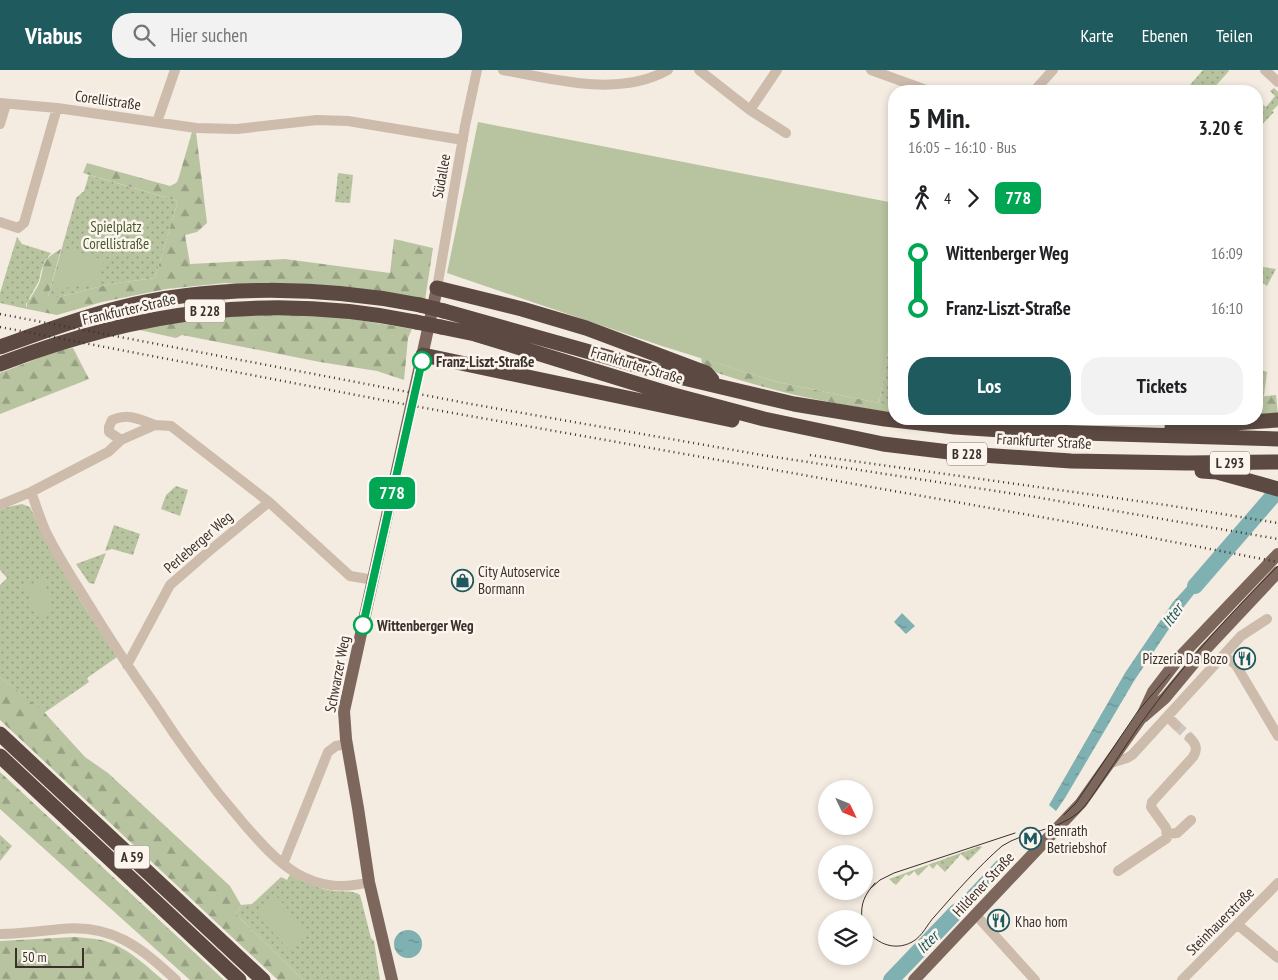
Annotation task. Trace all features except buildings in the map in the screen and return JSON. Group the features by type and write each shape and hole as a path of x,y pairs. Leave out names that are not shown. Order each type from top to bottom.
{"highway":[{"path":"437,288 522,309 586,328 706,373 714,384"},
{"name":"Frankfurter Straße","path":"0,346 119,308 211,292 275,291 330,293 420,305 675,376 794,404 888,419"},
{"name":"Frankfurter Straße","path":"0,364 30,353 121,326 161,317 212,310 263,307 321,308 380,314 475,334 670,394 764,419 883,444 966,454 1071,461 1275,462"},
{"path":"423,355 744,423 764,419"},
{"name":"B 228","path":"1263,421 1278,420"},
{"name":"Frankfurter Straße","path":"944,425 1093,433"},
{"name":"B 228","path":"1093,433 1120,428 1199,425"},
{"name":"L 293","path":"1093,433 1278,440"},
{"path":"1187,463 1197,470 1217,472 1273,487"},
{"name":"A 59","path":"0,734 263,980"},
{"name":"A 59","path":"0,756 239,980"}],"main road":[{"name":"Schwarzer Weg","path":"392,980 369,882 346,744 344,711 437,288"},
{"name":"Hildener Straße","path":"914,980 1081,803 1111,763 1141,718 1153,692 1178,658 1278,554"},
{"name":"Hildener Straße","path":"1141,718 1166,698 1204,651 1278,572"}],"street":[{"name":"Corellistraße","path":"3,104 57,108 157,122 175,70"},
{"name":"Südallee","path":"437,288 477,70"},
{"path":"503,70 606,85 630,83 657,76 668,70"},
{"path":"750,110 777,70"},
{"path":"871,70 912,85"},
{"path":"1039,85 1053,70"},
{"path":"1265,70 1278,82"},
{"path":"700,71 750,110 786,133"},
{"path":"0,124 3,104"},
{"path":"0,222 18,228 24,223 57,108"},
{"path":"157,122 196,128 228,129 316,120 336,121 463,140"},
{"path":"121,440 109,432 112,420 117,418 131,416 155,425 171,426 269,502 350,576 374,580"},
{"path":"0,505 31,492 108,452 121,440 155,425"},
{"path":"31,492 46,531 69,573 127,665 190,758 217,793 262,844 283,864 296,873 314,882 336,887 356,886 369,882"},
{"name":"Perleberger Weg","path":"127,665 170,586 269,502"},
{"name":"Hildener Straße","path":"1111,763 1132,755 1172,721 1242,636 1267,619"},
{"path":"1223,657 1236,665 1278,736"},
{"path":"1118,870 1165,840 1166,828 1151,807 1152,802 1194,757 1196,745 1190,738"},
{"path":"283,864 328,752 336,746 346,744"},
{"path":"1167,834 1177,833 1191,820"},
{"name":"Steinhauerstraße","path":"1182,980 1278,884"},
{"path":"976,915 1035,980"},
{"path":"1238,925 1278,958"},
{"path":"0,934 62,929 106,931 140,948 176,980"}],"green space":[{"path":"1203,70 1229,71 1216,85 1190,85"},
{"path":"1274,88 1278,92 1278,105 1263,124 1263,104 1266,107 1275,96 1270,91"},
{"path":"478,122 888,202 888,352 879,403 777,382 662,346 447,273"},
{"path":"192,132 196,132 207,223 197,232 185,235 190,264 285,259 390,273 394,239 433,248 425,300 225,283 166,289 102,302 57,315 27,309 27,300 30,299 39,283 45,262 50,256 61,249 48,297 59,297 110,284 155,278 178,201 83,173 87,163 170,186 178,180"},
{"path":"338,173 353,175 350,203 335,202"},
{"name":"Spielplatz Corellistraße","path":"89,175 178,201 155,278 110,284 59,297 48,297 76,198 84,191"},
{"path":"17,237 22,244 51,253 45,261 39,281 26,304 27,309 0,303 0,293"},
{"path":"64,248 104,260 98,287 87,284 59,289 52,287"},
{"path":"1263,267 1276,269 1267,286 1263,283"},
{"path":"250,314 335,316 412,329 408,338 404,380 377,371 182,335 176,338 135,329 164,322"},
{"path":"73,348 89,379 0,414 0,373 57,351"},
{"path":"888,352 888,404 879,403"},
{"path":"701,358 777,382 888,404 888,412 774,390 703,368"},
{"path":"1263,371 1267,372 1263,396"},
{"path":"1276,395 1278,415 1263,416 1263,396"},
{"path":"176,486 188,490 180,516 161,509 166,495"},
{"path":"22,504 30,507 59,565 117,657 87,678 89,682 44,713 0,677 0,585 7,578 0,570 0,510"},
{"path":"114,525 140,534 133,555 112,549 105,551"},
{"path":"106,553 94,584 89,583 76,564"},
{"path":"43,580 54,611 36,617 26,586"},
{"path":"0,677 44,712 85,757 108,773 230,886 241,905 236,914 303,980 278,980 0,720"},
{"path":"0,772 224,980 190,980 0,809"},
{"path":"0,835 12,846 0,861"},
{"path":"980,846 982,847 968,861 961,854 945,872 937,864 933,869 929,865 918,876 914,871 909,876 906,874 896,885 889,879"},
{"path":"291,873 324,889 360,895 371,938 374,941 380,980 303,980 236,914 241,905 252,904 281,877 287,880"},
{"path":"276,896 308,931 288,949 256,914"},
{"path":"74,937 101,940 119,947 134,956 163,980 0,980 0,941"}],"water":[{"path":"1268,492 1278,495 1278,501 1266,516 1251,513"},
{"path":"1204,568 1213,570 1183,608 1134,681 1056,811 1049,805 1125,673 1173,602"},
{"path":"902,613 915,626 906,634 894,622"},
{"path":"1001,856 1009,863 945,930 938,923"},
{"path":"408,930 418,934 422,944 418,954 408,958 398,954 394,944 398,934"},
{"path":"930,931 937,938 897,980 883,980"}],"waterway":[{"name":"Itter","path":"1195,586 1272,497"},
{"name":"Itter","path":"891,980 957,911"}],"tunnel":[{"path":"1176,725 1190,738"}],"tram line":[{"path":"873,937 891,946 905,945 912,942 919,937 932,919 967,880 1002,846 1020,837 1060,824 1078,813 1085,806 1144,719 1180,672 1278,566"},
{"path":"1064,815 1076,803 1138,711 1170,674"},
{"path":"873,886 880,880 894,873 1015,833"},
{"path":"862,910 868,891 875,883"}],"railway":[{"path":"0,314 471,404 762,455 1035,497 1278,539"},
{"path":"0,327 419,407 1069,522 1278,562"},
{"path":"810,455 1166,505 1278,523"}],"bus line":[{"name":"778","path":"363,625 422,361"}],"place":[{"name":"Franz-Liszt-Straße","path":"422,361"},
{"name":"City Autoservice Bormann","path":"462,580"},
{"name":"Wittenberger Weg","path":"363,625"},
{"name":"Pizzeria Da Bozo","path":"1244,658"},
{"name":"Benrath Betriebshof","path":"1031,839"},
{"name":"Khao hom","path":"999,921"}]}
